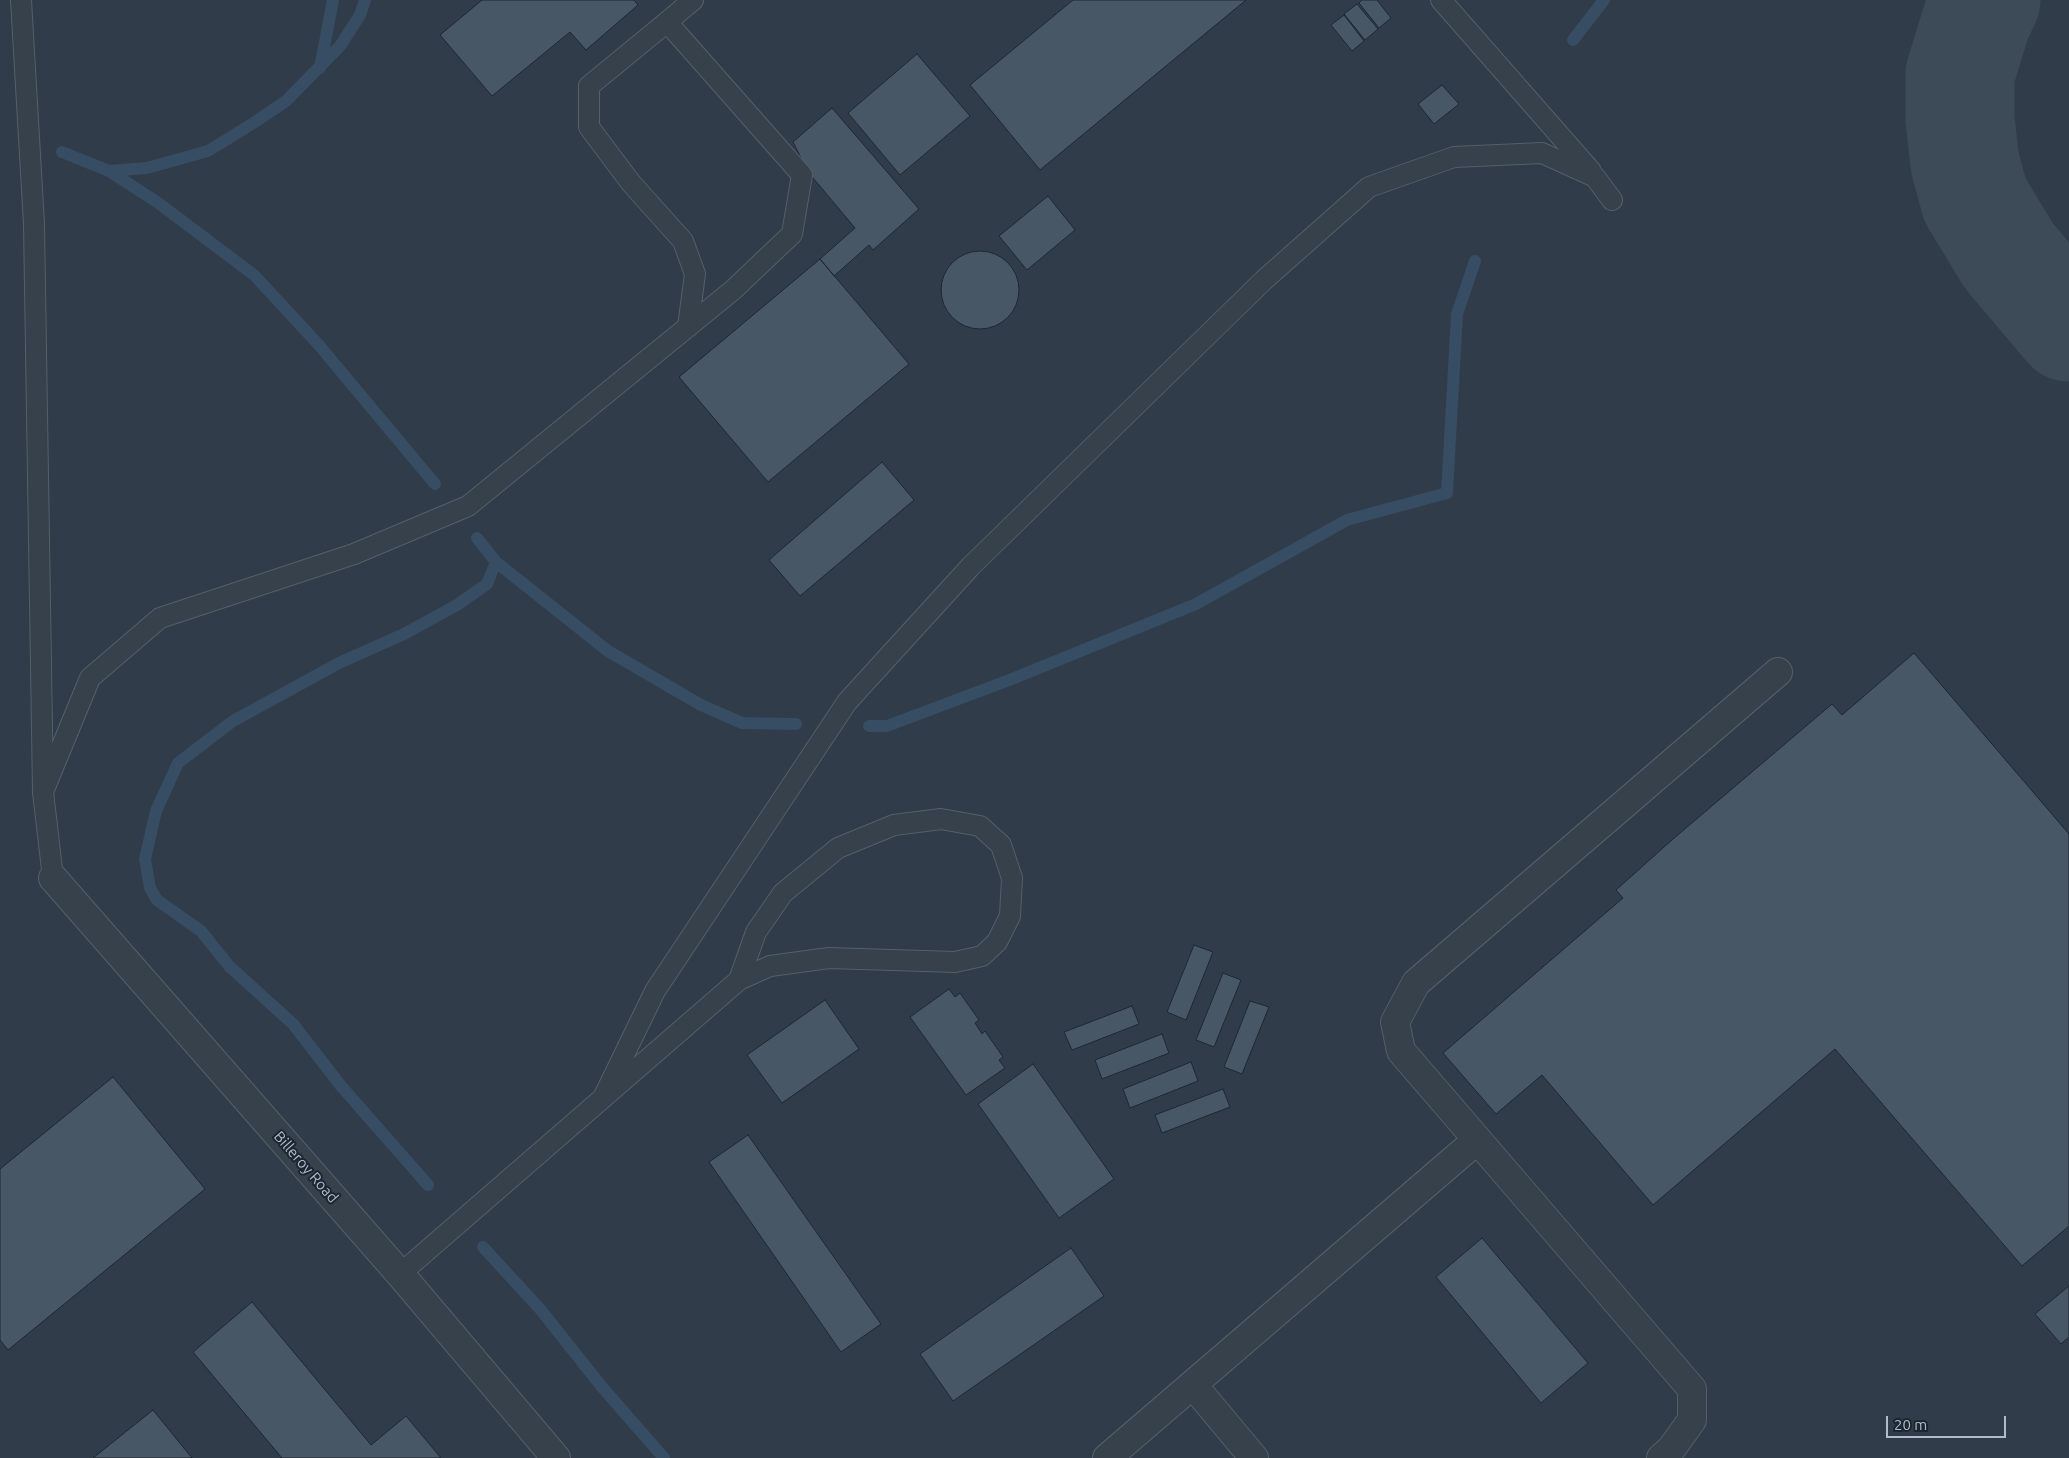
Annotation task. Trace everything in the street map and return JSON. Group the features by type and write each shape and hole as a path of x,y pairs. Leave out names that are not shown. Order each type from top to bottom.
{"street":[{"path":"1661,1458 1672,1448 1692,1420 1692,1389 1401,1051 1395,1022 1416,983 1778,672"},
{"name":"Billeroy Road","path":"53,878 400,1274 556,1458"},
{"path":"1107,1458 1477,1140"},
{"path":"1193,1384 1254,1458"}],"lane":[{"path":"21,0 34,224 43,792 53,878"},
{"path":"688,327 694,274 683,241 631,183 589,127 589,86 693,0"},
{"path":"1441,0 1595,177 1612,200"},
{"path":"43,792 90,678 160,618 354,554 468,506 733,290 792,234 802,175 667,22"},
{"path":"603,1098 655,991 848,702 971,566 1264,280 1369,187 1454,157 1542,153 1595,177"},
{"path":"400,1274 739,980 770,966 829,958 955,962 982,956 998,942 1010,916 1012,878 1001,846 980,826 941,818 894,825 838,848 783,893 756,932 739,980"}],"shaded area":[{"path":"0,0 2069,0 2069,1458 0,1458"}],"building":[{"path":"482,0 634,0 638,5 586,50 570,32 492,96 440,35"},
{"path":"1073,0 1246,0 1040,170 970,85"},
{"path":"1362,0 1377,0 1391,18 1379,28 1359,3"},
{"path":"1357,4 1378,29 1365,40 1344,14"},
{"path":"1344,15 1364,41 1352,51 1331,25"},
{"path":"917,54 970,116 900,175 848,113"},
{"path":"1442,85 1459,104 1434,124 1418,104"},
{"path":"832,108 919,209 873,250 869,245 834,276 820,259 855,228 808,172 793,142"},
{"path":"1048,196 1075,230 1027,270 999,236"},
{"path":"980,251 995,254 1008,262 1016,275 1019,290 1016,305 1008,318 995,326 980,329 965,326 952,318 944,305 941,290 944,275 952,262 965,254"},
{"path":"820,259 909,364 768,482 679,377"},
{"path":"882,462 914,500 800,596 769,560"},
{"path":"1914,653 2069,834 2069,1226 2022,1266 1835,1049 1653,1205 1542,1075 1496,1114 1443,1053 1623,898 1616,890 1673,839 1832,704 1842,715"},
{"path":"1194,945 1213,952 1186,1020 1167,1012"},
{"path":"1223,973 1241,980 1214,1047 1196,1040"},
{"path":"949,989 955,997 960,993 979,1020 975,1023 982,1034 985,1031 1003,1057 999,1060 1005,1068 966,1095 910,1017"},
{"path":"825,1000 859,1049 782,1103 747,1055"},
{"path":"1250,1001 1269,1007 1242,1074 1224,1067"},
{"path":"1132,1006 1139,1024 1072,1050 1064,1032"},
{"path":"1162,1034 1169,1053 1102,1079 1095,1060"},
{"path":"1191,1062 1198,1081 1130,1108 1123,1089"},
{"path":"1033,1064 1114,1179 1059,1218 978,1104"},
{"path":"113,1077 205,1189 8,1350 0,1340 0,1169"},
{"path":"1223,1089 1230,1107 1162,1133 1155,1115"},
{"path":"748,1135 881,1324 841,1352 709,1162"},
{"path":"1482,1238 1588,1363 1541,1403 1436,1277"},
{"path":"1071,1248 1104,1296 953,1401 920,1354"},
{"path":"2069,1286 2069,1337 2061,1344 2035,1314"},
{"path":"252,1302 371,1445 406,1416 441,1458 282,1458 193,1352"},
{"path":"153,1410 192,1458 93,1458"}],"waterway":[{"path":"320,68 333,0"},
{"path":"109,171 147,168 208,151 255,122 286,101 340,46 360,15 365,0"},
{"path":"1573,40 1604,0"},
{"path":"62,152 109,171 157,202 254,275 318,344 435,484"},
{"path":"869,726 887,726 1012,679 1196,604 1347,520 1447,493 1457,314 1475,261"},
{"path":"477,538 496,562 608,651 701,705 742,723 796,724"},
{"path":"428,1185 341,1086 293,1024 229,966 201,931 157,900 150,888 145,859 156,811 178,763 233,721 339,663 404,634 457,605 487,584 496,562"},
{"path":"483,1247 540,1309 602,1387 664,1458"}],"taxiway":[{"path":"1986,0 1977,19 1960,74 1960,120 1965,163 1975,200 2009,256 2069,327"}]}
